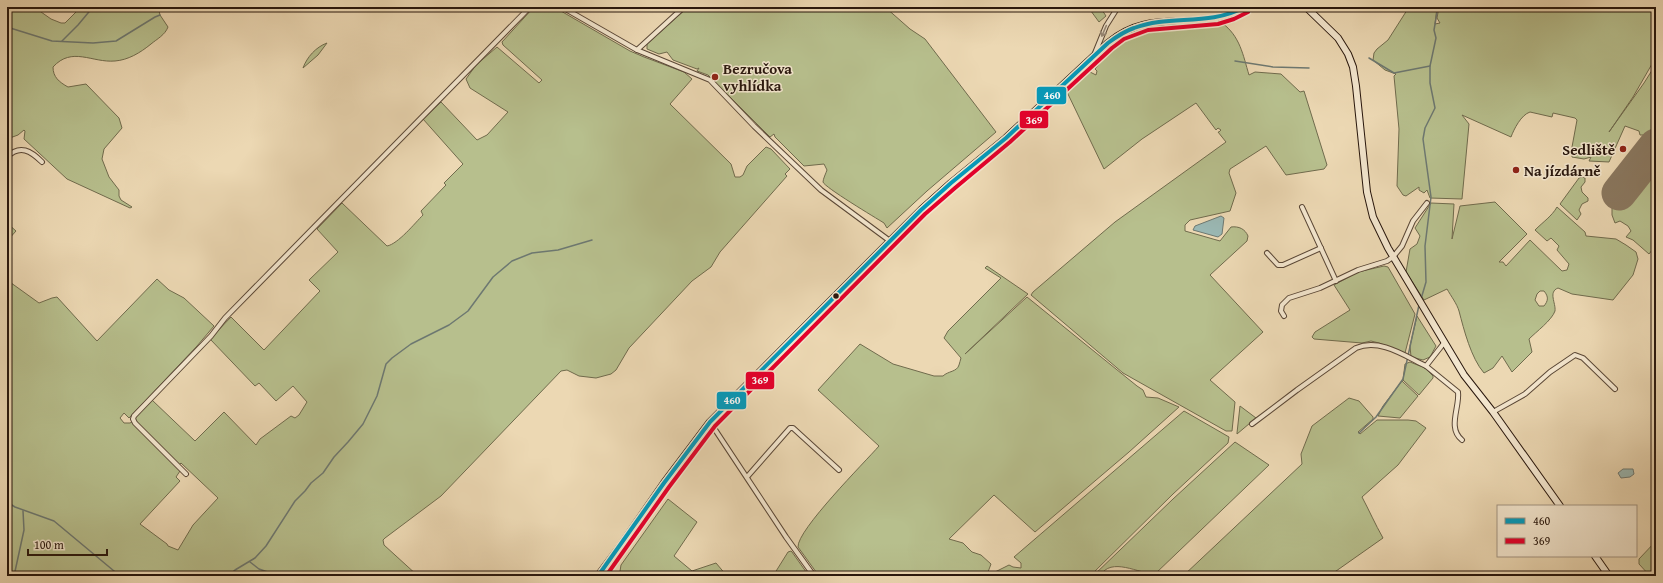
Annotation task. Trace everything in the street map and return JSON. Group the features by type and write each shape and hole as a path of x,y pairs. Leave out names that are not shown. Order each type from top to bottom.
{"main road":[{"path":"598,576 675,467 710,422 890,240 936,196 1006,138 1094,56 1120,34 1140,25 1151,22 1218,18 1245,7"},
{"path":"1306,7 1338,38 1348,54 1353,67 1367,192 1373,217 1393,257 1464,375 1493,412 1559,505"},
{"path":"1596,557 1609,576"}],"street":[{"path":"186,474 135,423 133,419 134,416 211,336 226,318 530,7"},
{"path":"562,7 637,50 710,80 754,126 821,190 890,240"},
{"path":"637,50 684,7"},
{"path":"1094,56 1106,26 1118,7"},
{"path":"7,157 17,150 26,150 42,162"},
{"path":"1284,316 1281,311 1282,305 1286,300 1336,281 1358,270 1388,261 1402,246 1413,221 1427,203"},
{"path":"1302,207 1336,281"},
{"path":"1267,253 1278,265 1283,265 1321,248"},
{"path":"1426,366 1444,343"},
{"path":"1252,424 1356,348 1364,344 1379,345 1426,366 1458,392 1455,424 1456,432 1462,440"},
{"path":"1493,412 1525,394 1550,372 1575,355 1583,358 1615,389"},
{"path":"710,422 782,531 814,576"},
{"path":"747,477 790,428 793,428 839,470"}],"green space":[{"path":"7,7 34,7 51,19 65,23 81,7 158,7 160,15 168,27 161,37 138,53 129,58 115,61 75,56 67,57 53,67 55,76 62,83 68,87 86,84 119,118 122,128 104,149 102,159 109,177 119,190 121,200 132,207 130,208 67,179 24,139 24,130 18,135 7,139"},
{"path":"534,7 554,7 630,51 684,72 692,79 670,104 731,164 735,177 740,177 743,175 747,166 766,147 771,149 790,169 785,174 787,176 720,252 711,267 692,281 629,348 616,370 611,374 596,378 579,376 567,370 561,371 441,496 383,540 384,545 418,576 7,576 7,280 39,303 57,297 97,341 157,279 169,290 184,298 214,326 129,418 124,413 120,418 124,423 132,422 180,471 176,477 180,481 140,524 168,546 178,550 193,525 218,498 181,463 179,465 138,424 135,418 152,400 195,441 224,412 256,445 260,439 291,416 295,418 299,415 307,402 293,386 276,401 259,383 255,386 210,339 231,317 264,350 320,291 309,280 338,252 317,229 342,203 387,246 396,241 411,228 423,215 421,211 446,185 444,183 463,164 423,119 441,102 477,140 487,135 508,112 470,88 466,79 476,65 497,47 539,83 542,80 503,45 502,42"},
{"path":"688,7 885,7 910,29 925,39 996,132 927,191 887,228 884,223 841,196 823,182 827,170 824,164 804,166 775,137 774,134 770,137 708,75 697,71 699,68 697,69 673,60 667,52 659,54 647,49 647,44"},
{"path":"1088,7 1100,7 1106,16 1099,22"},
{"path":"1409,7 1437,7 1435,24 1440,23 1437,18 1439,7 1656,7 1656,57 1633,97 1609,132 1656,64 1656,245 1649,254 1633,240 1626,237 1631,231 1628,226 1620,221 1615,223 1612,215 1612,199 1618,203 1623,200 1613,187 1654,135 1640,135 1639,131 1625,126 1609,162 1589,161 1591,157 1584,159 1572,157 1572,147 1577,120 1575,118 1553,113 1552,117 1530,112 1521,119 1511,137 1462,115 1469,124 1462,199 1430,198 1427,190 1424,193 1419,190 1419,187 1406,196 1403,195 1397,186 1399,129 1394,76 1396,74 1385,70 1373,60 1374,53 1388,40"},
{"path":"1222,23 1237,40 1243,53 1249,75 1255,72 1281,74 1300,92 1304,91 1327,165 1324,169 1286,175 1266,146 1230,169 1229,173 1236,193 1230,211 1190,220 1185,225 1185,231 1220,241 1231,227 1241,228 1248,236 1247,241 1210,275 1263,332 1210,380 1235,402 1232,431 1226,431 1123,373 1031,295 1115,222 1226,142 1218,132 1221,130 1218,128 1216,130 1196,103 1142,139 1104,169 1067,92 1090,72 1096,75 1097,71 1095,69 1113,49 1127,38 1143,30 1160,26"},
{"path":"327,43 318,55 303,68 312,53"},
{"path":"1579,178 1585,178 1585,182 1581,187 1582,192 1588,198 1588,201 1582,204 1579,210 1581,214 1577,220 1560,204"},
{"path":"1495,202 1527,234 1499,262 1503,262 1506,266 1530,240 1562,271 1567,270 1569,264 1557,250 1559,246 1551,238 1547,241 1535,230 1557,207 1585,232 1586,236 1616,239 1636,252 1638,259 1633,275 1613,300 1572,294 1558,288 1553,292 1555,311 1547,322 1529,339 1532,352 1512,372 1502,356 1493,368 1484,373 1475,360 1458,308 1447,289 1424,300 1406,272 1410,249 1417,244 1420,236 1415,228 1431,203 1454,204 1452,239 1460,206","holes":["1540,291 1544,291 1547,295 1547,301 1544,306 1539,306 1535,300 1537,294"]},
{"path":"7,223 16,231 7,241"},
{"path":"987,266 1028,294 965,354 1027,297 1143,390 1146,397 1158,398 1179,407 1129,452 1035,532 994,495 949,539 963,543 972,552 981,555 991,564 985,576 819,576 798,547 801,538 819,512 879,446 818,390 860,344 893,364 934,376 943,376 956,369 961,358 944,338 948,331 1001,278 985,268"},
{"path":"1384,266 1388,267 1415,314 1405,353 1371,341 1362,343 1314,339 1312,337 1315,332 1350,310 1334,285 1358,272"},
{"path":"1417,316 1436,346 1430,357 1423,360 1411,357 1410,346"},
{"path":"1410,362 1425,368 1433,376 1419,395 1403,380 1405,364"},
{"path":"1402,381 1418,396 1400,418 1378,416 1383,406"},
{"path":"1349,398 1359,401 1373,417 1373,419 1358,432 1360,434 1377,420 1416,421 1426,428 1398,465 1362,497 1383,538 1329,576 1183,576 1302,464 1301,454 1312,426"},
{"path":"1240,406 1256,418 1237,434 1237,433"},
{"path":"1184,411 1229,437 1228,443 1173,494 1090,576 990,576 1009,565 1021,568 1021,563 1014,557"},
{"path":"1235,442 1269,465 1155,574 1126,568 1111,567 1105,570 1100,576 1093,576 1173,499"},
{"path":"668,499 697,522 674,556 692,571 716,563 727,576 626,576 620,571 621,565"},
{"path":"1656,541 1656,576 1650,576 1639,564 1639,559"},
{"path":"791,551 809,576 773,576 788,552"}],"water":[{"path":"1221,216 1224,218 1222,234 1218,237 1193,230 1195,226"},
{"path":"1623,469 1633,469 1634,474 1630,477 1621,478 1618,473"}],"waterway":[{"path":"62,41 93,7"},
{"path":"1421,299 1426,282 1425,246 1431,197 1423,139 1425,128 1435,108 1430,83 1430,66 1436,38 1434,30 1438,7"},
{"path":"7,27 52,41 93,43 116,41 160,15"},
{"path":"1369,58 1394,73 1430,66"},
{"path":"1235,61 1273,67 1309,68"},
{"path":"228,576 255,558 266,546 295,501 311,483 323,473 334,457 363,424 377,396 386,364 392,358 411,344 449,325 468,311 493,277 512,261 532,253 558,250 592,240"},
{"path":"1359,433 1376,417 1403,379 1419,305"},
{"path":"7,502 15,507 54,521 120,576"},
{"path":"14,576 24,530 23,511"},
{"path":"250,562 259,569 279,576"}],"runway":[{"path":"1619,193 1656,146"}],"transit line":[{"name":"460","path":"598,576 664,483 710,422 921,210 951,183 1006,138 1108,43 1127,31 1148,24 1217,17 1245,7"},
{"name":"369","path":"606,576 669,487 715,426 925,214 1010,142 1112,48 1124,39 1148,30 1218,24 1234,19 1248,12"}],"place":[{"name":"Bezručova vyhlídka","path":"715,77"},
{"name":"Sedliště","path":"1623,149"},
{"name":"Na jízdárně","path":"1516,170"}]}
